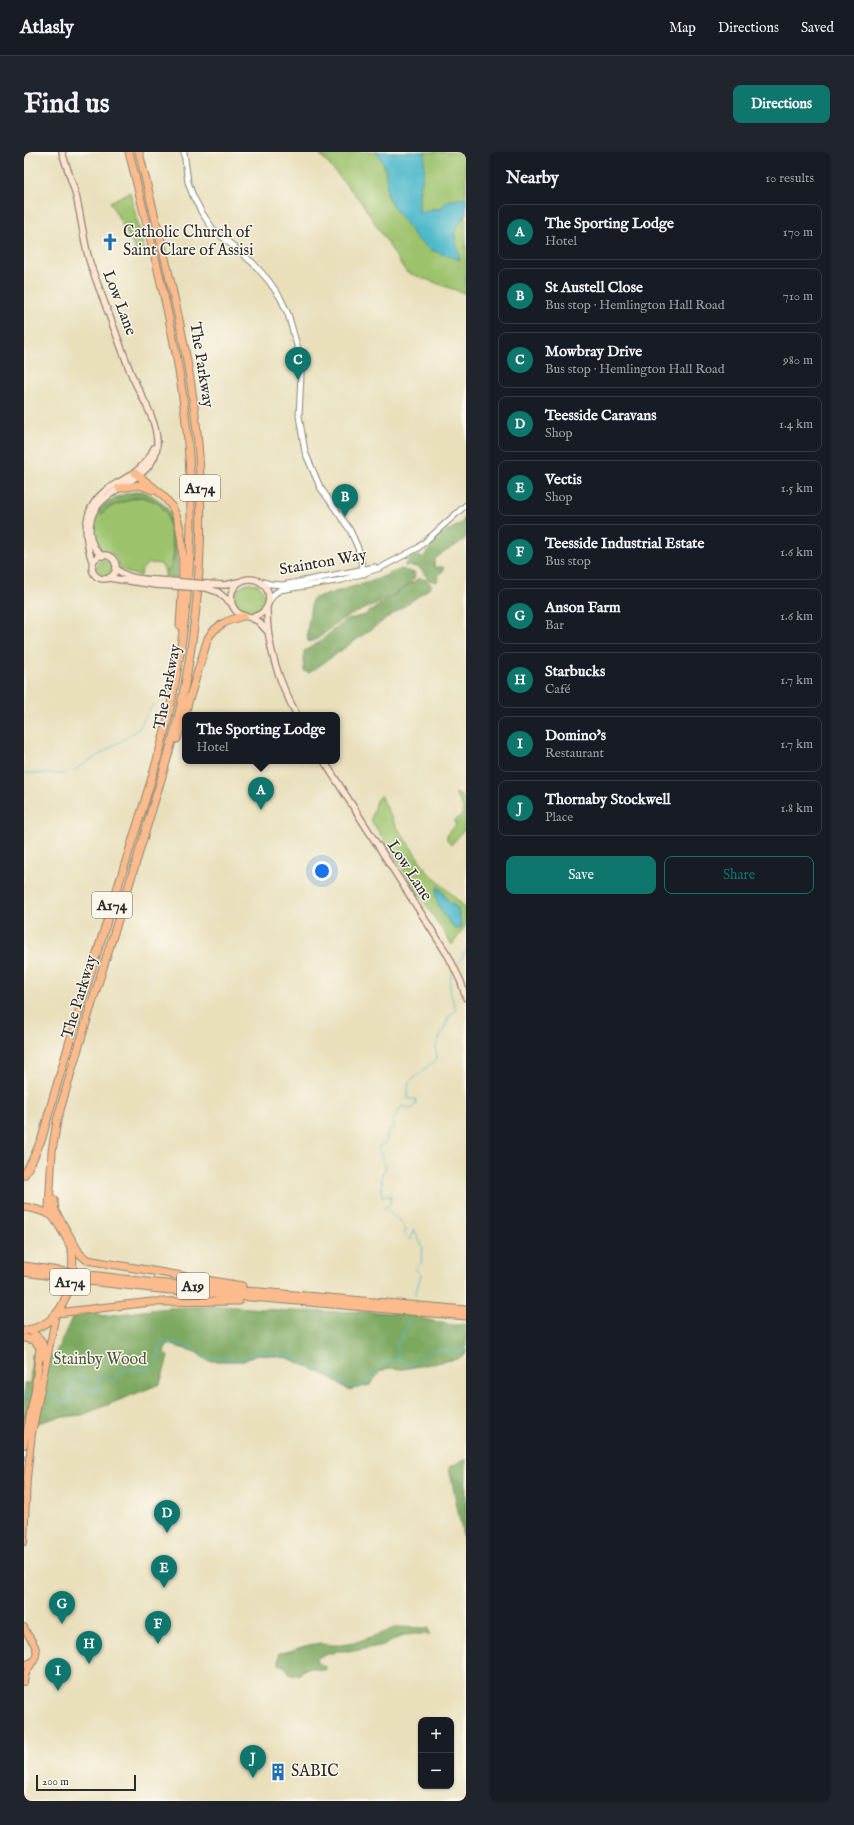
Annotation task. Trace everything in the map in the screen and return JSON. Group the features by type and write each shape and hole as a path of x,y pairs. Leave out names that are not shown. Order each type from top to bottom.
{"highway":[{"name":"The Parkway","path":"24,1175 37,1149 150,785 170,707 181,645 188,590 191,523 189,456 182,390 173,333 129,152"},
{"name":"The Parkway","path":"52,1216 49,1208 54,1136 171,744 188,668 197,591 200,505 196,428 187,355 174,293 140,152"},
{"path":"137,474 174,509 179,522 182,548 180,620 170,707"},
{"path":"119,488 131,485 144,486 166,500"},
{"path":"185,712 208,638 214,629 222,623 246,617"},
{"path":"147,825 160,793 182,722"},
{"path":"24,1167 29,1159 52,1102"},
{"path":"54,1136 54,1208 80,1254 87,1260 190,1278 280,1290 305,1296"},
{"path":"24,1207 52,1216 61,1221"},
{"name":"A174","path":"26,1331 42,1325 57,1314 66,1297 70,1284 72,1253 67,1239 52,1216"},
{"name":"A19","path":"24,1266 59,1274"},
{"name":"A19","path":"24,1272 59,1274 160,1290 466,1316"},
{"name":"A19","path":"81,1277 466,1310"},
{"path":"57,1314 151,1302 211,1300 295,1301"},
{"path":"24,1338 34,1340 40,1347 37,1386"}],"main road":[{"name":"Low Lane","path":"62,152 75,192 90,263 130,372 150,415 157,436 155,457 148,467 101,494 94,502 89,512 86,525 86,538 93,564"},
{"name":"Low Lane","path":"102,556 93,544 90,525 93,514 99,504 106,497 137,474"},
{"path":"156,582 132,578 125,575 116,568 113,560 110,558 102,556 96,559 93,564 93,571 99,578 103,579 110,578 156,582 206,586 229,585 248,578 260,581 268,592 268,634"},
{"path":"110,578 115,572 116,568"},
{"path":"231,604 232,591 240,581"},
{"path":"206,586 218,592 236,611 262,624 268,634 280,677 296,712"},
{"path":"246,617 259,615 268,605"},
{"name":"Low Lane","path":"326,764 453,965 466,998"},
{"name":"A174","path":"37,1386 57,1314"},
{"name":"A174","path":"24,1542 27,1478 33,1410 44,1350 44,1345 38,1335 26,1331"},
{"name":"A174","path":"24,1446 33,1410"},
{"path":"24,1627 35,1645 37,1652 26,1673 24,1682"},
{"path":"24,1639 32,1642"},
{"path":"24,1664 32,1663"}],"street":[{"path":"184,152 188,182 193,196 208,223 226,242 253,264 280,297 288,314 298,349 301,375 299,416 305,452 320,487 350,530 358,548 364,572"},
{"name":"Stainton Way","path":"268,605 274,594 280,590 342,580 391,562 418,548 466,505"},
{"name":"Stainton Way","path":"260,581 270,584 283,585 364,572"}],"green space":[{"path":"318,152 466,152 466,294 406,272 362,203"},
{"path":"130,192 145,252 139,256 110,202"},
{"path":"142,491 156,498 165,506 172,516 177,538 178,578 165,578 165,572 171,567 174,554 167,513 158,503 143,497 134,498 108,508 101,515 99,509 108,501 124,494"},
{"path":"143,497 158,503 167,513 174,554 171,567 165,572 161,564 149,563 142,569 141,576 129,573 120,568 115,556 100,550 94,541 93,530 99,509 101,514 120,502"},
{"path":"465,515 466,537 464,540 435,559 434,567 443,567 444,570 439,574 437,582 429,580 419,567 404,566 410,558 420,555 423,558 438,536 462,523"},
{"path":"104,560 111,565 112,568 107,575 104,576 97,571 96,568 101,561"},
{"path":"401,569 415,573 414,579 406,586 380,602 341,620 318,638 308,642 307,632 312,599 375,580"},
{"path":"419,578 427,580 432,585 430,588 309,673 304,671 304,651 318,643 345,620 365,615"},
{"path":"250,583 261,587 265,598 261,609 250,613 239,609 235,598 239,587"},
{"path":"455,793 462,796 466,801 466,828 451,845 447,840 447,834 456,825 454,821 463,814 463,807"},
{"path":"381,795 393,821 427,871 466,908 466,925 452,945 371,820 376,800","holes":["438,887 448,901 458,909 455,929 438,904"]},
{"name":"Stainby Wood","path":"222,1306 290,1311 378,1312 414,1315 453,1325 466,1324 466,1353 457,1359 403,1369 389,1368 380,1371 370,1385 348,1390 330,1377 288,1358 259,1354 243,1361 208,1361 196,1352 168,1344 164,1350 168,1357 160,1384 82,1415 55,1418 24,1427 24,1383 30,1383 32,1355 54,1356 72,1318 95,1312 103,1316 167,1308"},
{"path":"466,1459 466,1551 449,1467"},
{"path":"398,1627 429,1628 430,1635 404,1635 384,1645 354,1651 338,1651 316,1658 317,1663 325,1666 325,1670 311,1667 305,1669 298,1675 291,1675 285,1667 279,1664 279,1653 310,1645 349,1644"}],"water":[{"path":"376,152 425,152 424,172 419,192 419,213 432,209 442,209 446,201 466,198 466,214 454,232 460,260 431,250 417,239 390,202 387,189 386,172 381,159"},
{"path":"438,886 448,901 458,909 461,924 459,928 455,929 440,909 436,897"}],"waterway":[{"path":"75,770 138,730 153,704"},
{"path":"24,773 66,774"},
{"path":"456,967 466,950"},
{"path":"415,1296 421,1274 415,1269 421,1263 423,1248 414,1229 410,1240 404,1234 406,1230 401,1221 384,1208 390,1204 391,1196 382,1196 382,1174 386,1168 378,1147 387,1142 387,1131 395,1128 392,1122 402,1106 412,1109 416,1104 416,1099 408,1099 408,1083 437,1059 436,1046 450,1015 456,1010 451,995 450,986 453,971"},
{"path":"398,1358 396,1345 401,1340 410,1318"},
{"path":"42,1395 53,1394 62,1403 73,1401 69,1392 78,1376 87,1378 85,1390 97,1391 100,1375 114,1382 119,1370 148,1369 158,1362 158,1355 164,1340 194,1348 208,1358 239,1360 259,1351 289,1356 332,1375 349,1387 366,1384 383,1363 399,1358"},
{"path":"399,1358 410,1366 434,1349 459,1352 466,1347"},
{"path":"24,1397 31,1396"}],"place":[{"name":"Catholic Church of Saint Clare of Assisi","path":"110,242"},
{"name":"Mowbray Drive","path":"298,380"},
{"name":"St Austell Close","path":"345,517"},
{"name":"The Sporting Lodge","path":"261,810"},
{"name":"Teesside Caravans","path":"167,1533"},
{"name":"Vectis","path":"164,1588"},
{"name":"Anson Farm","path":"62,1624"},
{"name":"Teesside Industrial Estate","path":"158,1644"},
{"name":"Starbucks","path":"89,1664"},
{"name":"Domino's","path":"58,1691"},
{"name":"SABIC","path":"278,1772"},
{"name":"Thornaby Stockwell","path":"253,1778"}]}
